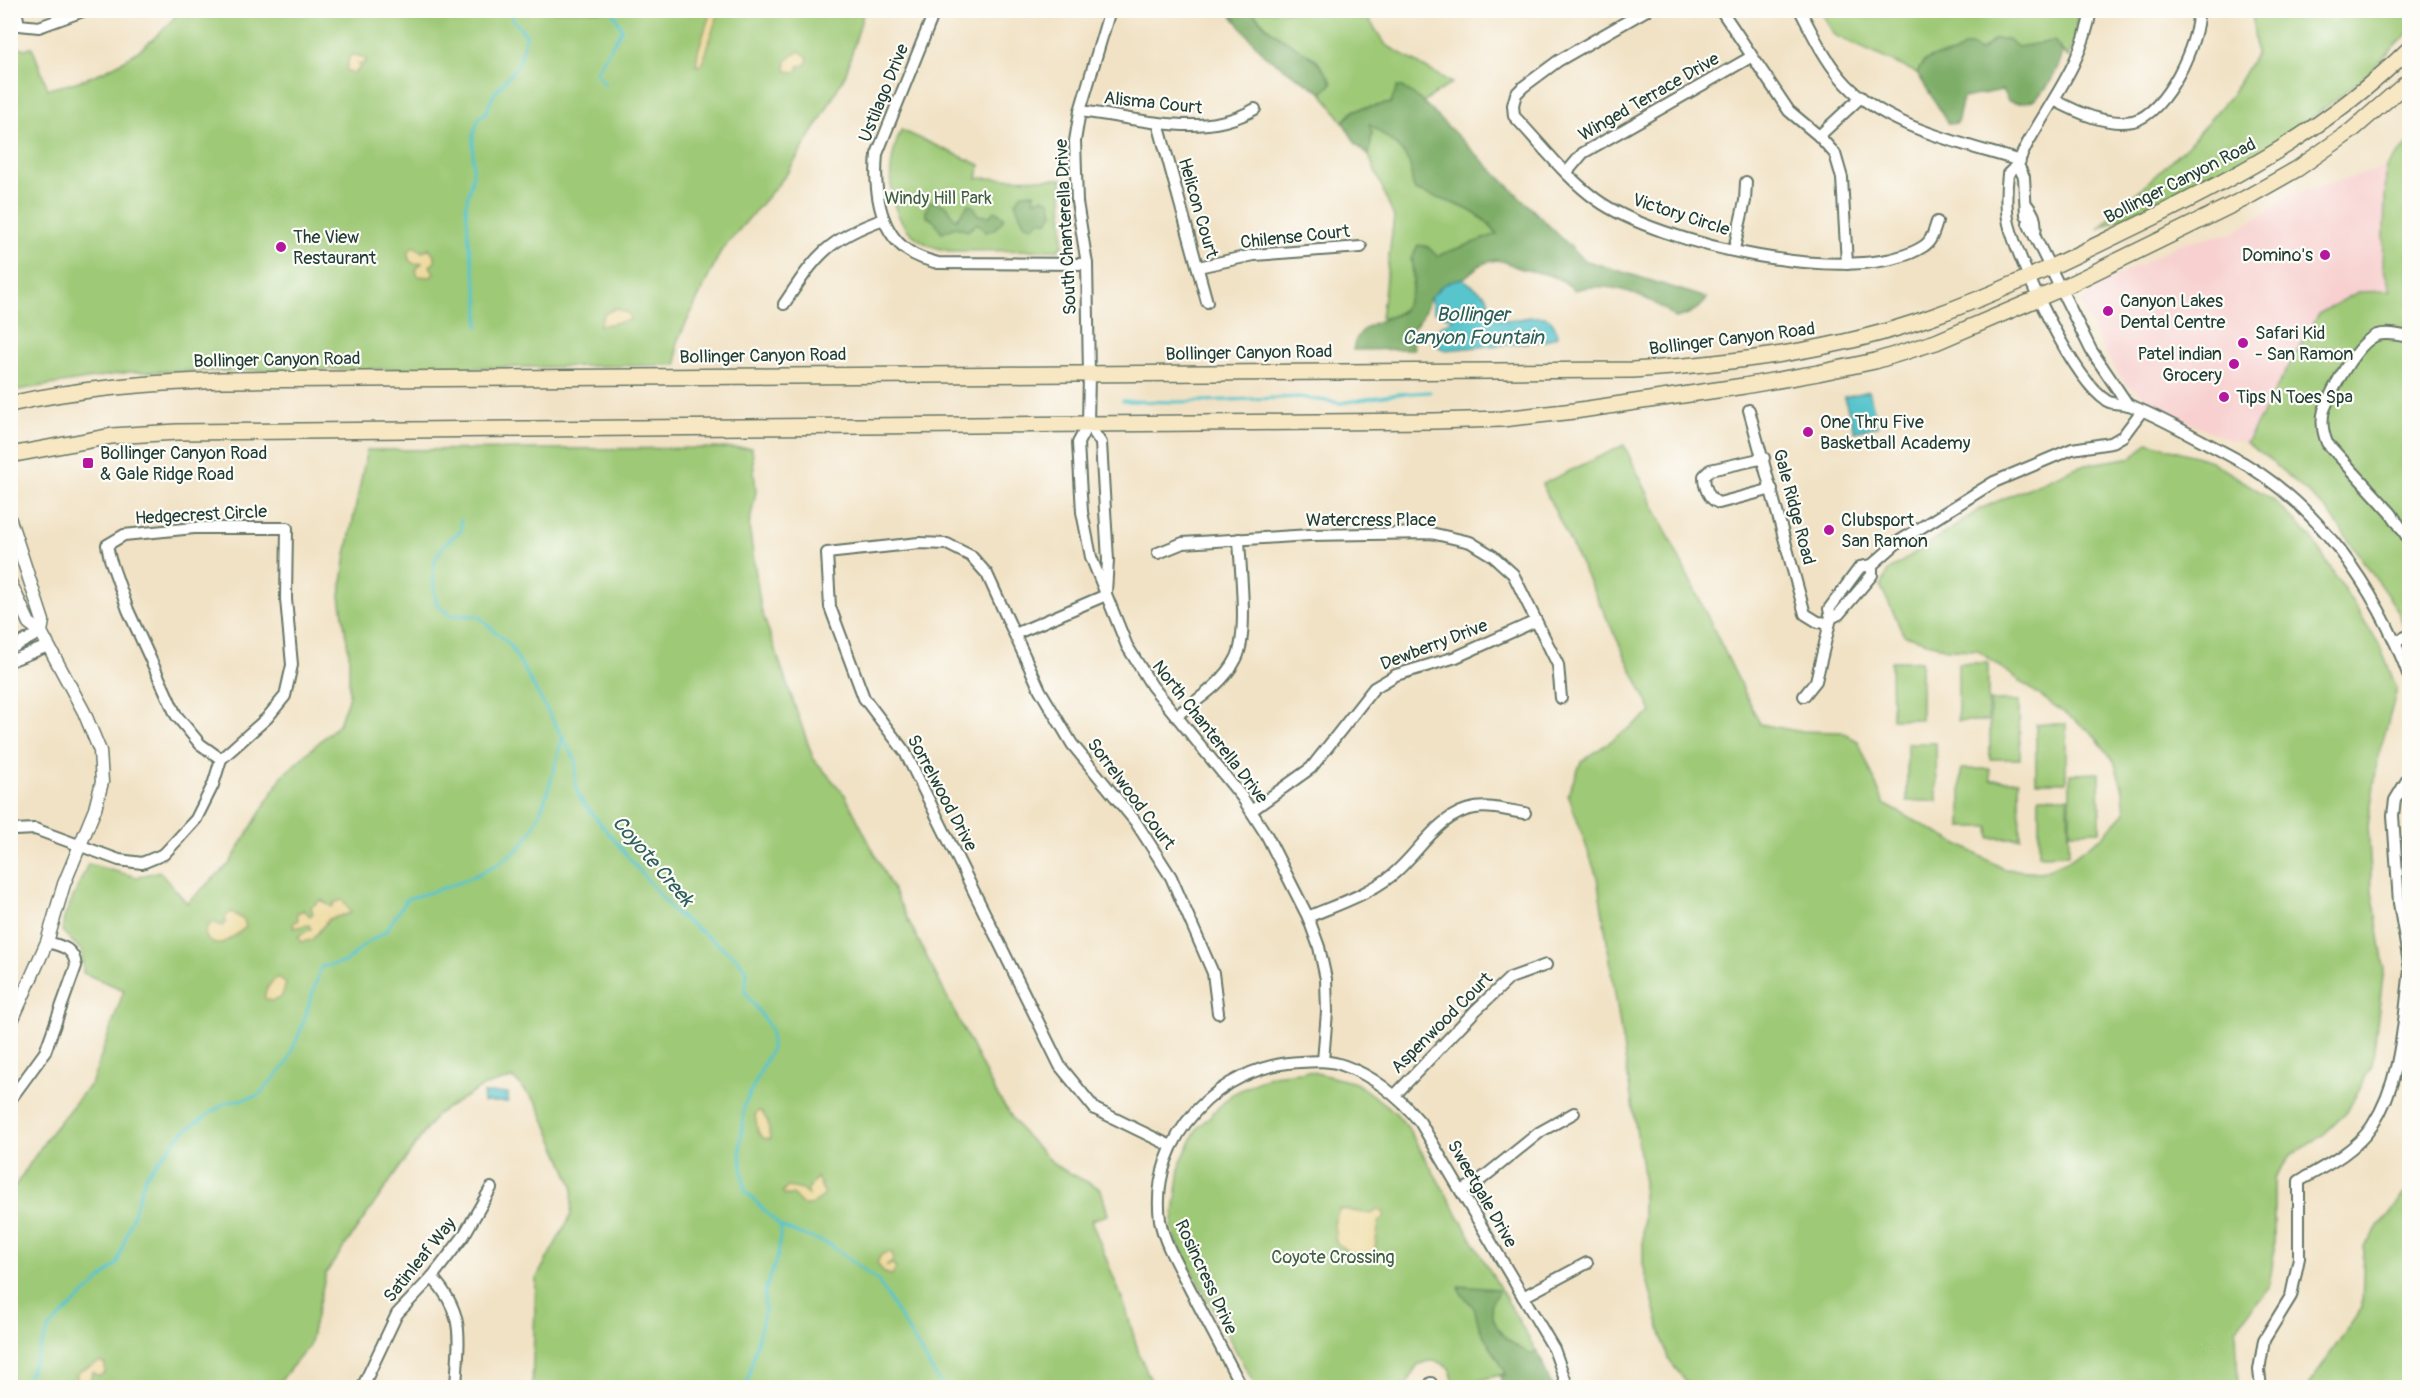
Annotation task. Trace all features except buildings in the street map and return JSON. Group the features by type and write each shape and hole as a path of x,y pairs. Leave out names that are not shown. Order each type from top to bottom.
{"main road":[{"name":"Bollinger Canyon Road","path":"10,404 82,391 141,384 222,380 1633,370 1695,366 1814,349 1870,336 1939,315 2030,277 2232,180 2284,149 2361,93 2409,48"},
{"path":"10,455 112,436 177,432 1502,419 1574,411 1808,375 1875,361 1936,342 2060,289 2244,199 2297,169 2351,131 2409,80"}],"street":[{"path":"15,10 19,25 39,27 86,10"},
{"name":"Ustilago Drive","path":"935,10 877,154 875,174 884,219 896,240 905,250 938,263 1087,264"},
{"name":"South Chanterella Drive","path":"1089,374 1087,264 1076,180 1075,141 1080,111 1110,10"},
{"name":"Victory Circle","path":"1647,10 1558,61 1516,94 1513,105 1514,116 1596,200 1635,221 1773,260 1810,264 1875,262 1925,246 1937,222"},
{"path":"1721,10 1789,111 1819,136 1834,154 1842,178 1847,264"},
{"path":"1800,10 1842,79 1862,97 1909,126 2019,163"},
{"path":"2091,10 2087,35 2079,58 2019,163 2008,174 2007,209 2013,237 2030,277 2081,375 2109,403 2128,405 2230,455 2269,480 2304,511 2337,548 2368,591 2396,641 2409,679"},
{"path":"2054,100 2076,112 2101,119 2136,120 2146,114 2173,87 2194,40 2198,10"},
{"name":"Winged Terrace Drive","path":"1567,172 1583,153 1751,57"},
{"path":"1819,136 1862,97"},
{"name":"Alisma Court","path":"1080,111 1158,123 1209,126 1237,120 1255,109"},
{"name":"Helicon Court","path":"1158,123 1207,302"},
{"path":"2019,163 2024,177 2027,215 2049,268 2091,350 2128,405"},
{"path":"1734,249 1745,201 1746,182"},
{"path":"2027,215 2034,212 2037,225 2035,233"},
{"path":"784,304 814,261 832,242 884,219"},
{"name":"Chilense Court","path":"1198,267 1254,255 1361,247"},
{"path":"2409,337 2387,333 2376,336 2355,351 2324,411 2323,432 2327,442 2391,513 2409,541"},
{"name":"North Chanterella Drive","path":"1089,374 1088,424 1078,443 1082,512 1091,557 1126,646 1152,686 1227,776 1251,811 1308,917 1319,947 1326,979 1327,1012 1323,1061"},
{"name":"Gale Ridge Road","path":"1749,410 1805,614 1818,622 1830,621"},
{"path":"1804,696 1816,681 1830,621 1839,614 1872,575 1872,565 1898,542 1994,482 2072,449 2111,443 2123,436 2141,412"},
{"name":"North Chanterella Drive","path":"1088,424 1101,443 1108,560 1106,595"},
{"path":"1764,458 1710,470 1704,476 1704,486 1714,501 1719,503 1772,489"},
{"path":"10,520 43,621 41,632"},
{"name":"Hedgecrest Circle","path":"194,528 288,528 286,598 292,665 285,696 267,718 221,759 200,744 176,715 128,610 107,545 124,535 194,528"},
{"name":"Watercress Place","path":"1158,553 1183,543 1239,539 1431,533 1470,542 1494,556 1513,574 1558,665 1561,698"},
{"path":"1176,716 1222,680 1236,660 1242,632 1239,539"},
{"name":"Sorrelwood Drive","path":"1015,634 987,574 971,556 947,543 919,543 827,553 830,607 864,698 905,752 1060,1066 1095,1109 1154,1140 1172,1146"},
{"path":"10,582 29,623 41,632 84,712 100,751 102,782 95,809 47,942 10,1025"},
{"path":"1015,634 1106,595"},
{"name":"Dewberry Drive","path":"1251,811 1311,768 1374,688 1396,675 1456,657 1536,621"},
{"path":"10,649 41,632"},
{"name":"Sorrelwood Court","path":"1015,634 1040,690 1072,744 1135,821 1171,877 1213,973 1218,1013"},
{"path":"2396,641 2409,635"},
{"path":"10,661 48,646"},
{"path":"15,831 35,829 81,844 119,860 142,863 164,854 196,819 213,785 221,759"},
{"path":"2260,1388 2259,1370 2264,1340 2291,1296 2299,1258 2299,1181 2328,1165 2358,1142 2372,1127 2389,1092 2398,1062 2409,969 2399,903 2393,815 2395,800 2409,775"},
{"path":"1308,917 1372,889 1389,878 1446,819 1453,815 1474,808 1487,807 1525,813"},
{"path":"10,1100 45,1053 76,966 75,958 69,949 47,942"},
{"name":"Aspenwood Court","path":"1396,1094 1468,1018 1510,978 1546,965"},
{"name":"Rosincress Drive","path":"1242,1388 1171,1252 1160,1220 1161,1185 1172,1146 1192,1112 1219,1089 1249,1072 1283,1062 1323,1061"},
{"name":"Sweetgale Drive","path":"1323,1061 1344,1065 1396,1094 1420,1122 1554,1349 1568,1388"},
{"path":"1461,1191 1479,1181 1540,1132 1574,1113"},
{"name":"Satinleaf Way","path":"362,1388 398,1314 432,1277 463,1237 491,1188"},
{"path":"1523,1297 1587,1263"},
{"path":"432,1277 447,1293 459,1322 456,1388"}],"shaded area":[{"path":"2386,167 2383,267 2391,291 2358,292 2318,314 2246,443 2230,440 2173,416 2127,385 2114,368 2086,316 2082,303 2090,290 2184,242 2234,233 2291,195"}],"green space":[{"path":"180,11 864,11 846,73 821,119 786,175 721,251 677,342 677,365 130,372 11,391 10,45 25,49 32,47 48,89 86,78 121,62 152,40"},
{"path":"1228,11 1252,11 1271,31 1315,61 1332,83 1322,93 1264,55"},
{"path":"1252,11 1363,11 1386,45 1452,83 1423,102 1402,87 1391,103 1355,110 1343,122 1322,93 1332,83 1316,59 1275,35"},
{"path":"1821,11 2078,11 2075,40 2068,57 2054,41 2018,47 2007,39 1995,39 1980,51 1971,46 1964,46 1958,52 1928,59 1917,73 1834,35"},
{"path":"2252,11 2409,11 2409,32 2360,81 2272,148 2098,229 2188,145 2232,94 2256,53"},
{"path":"1995,39 2007,39 2018,47 2054,41 2063,53 2050,83 2037,98 2019,103 2008,101 2002,90 1963,98 1957,123 1949,124 1917,73 1928,59 1958,52 1964,46 1971,46 1980,51"},
{"path":"1397,87 1402,87 1423,102 1584,260 1707,298 1705,301 1693,311 1675,318 1641,296 1614,288 1587,287 1574,290 1556,278 1496,260 1479,266 1463,279 1458,279 1430,298 1422,317 1411,331 1414,349 1353,350 1355,341 1365,328 1402,312 1410,297 1414,281 1412,260 1418,245 1428,247 1437,256 1497,234 1481,217 1471,211 1415,190 1410,166 1402,151 1369,123 1372,133 1369,156 1356,144 1343,122 1355,110 1391,103"},
{"path":"1368,121 1396,145 1405,156 1410,165 1415,190 1471,211 1490,225 1497,235 1436,256 1411,258 1412,288 1406,305 1392,316 1381,318 1394,217 1369,156 1372,133"},
{"name":"Windy Hill Park","path":"901,130 980,165 977,178 1062,179 1063,245 1057,250 950,251 929,245 913,235 902,222 894,206 891,187 891,168"},
{"path":"2409,142 2409,641 2397,609 2328,511 2270,460 2246,443 2318,314 2358,292 2391,291 2383,267 2386,167"},
{"path":"1034,193 1035,200 1043,198 1050,201 1053,213 1048,221 1040,221 1032,227 1024,223 1015,203 1022,194"},
{"path":"931,201 947,206 957,219 969,204 975,208 978,215 989,216 996,211 1004,217 999,225 986,232 977,223 968,231 956,227 942,233 934,221 926,216 926,210"},
{"path":"2148,442 2211,461 2272,499 2311,537 2379,644 2397,689 2377,764 2368,826 2372,890 2384,968 2372,1065 2347,1112 2323,1135 2291,1155 2274,1178 2274,1253 2269,1287 2236,1328 2238,1387 1690,1387 1668,1359 1643,1264 1643,1174 1597,877 1568,794 1581,762 1652,712 1542,484 1624,445 1760,724 1797,731 1841,732 1858,741 1884,804 2004,869 2041,872 2067,861 2104,835 2125,812 2123,790 2114,761 2092,733 1977,650 1948,649 1904,635 1881,587 1888,571 1982,508 2079,466 2133,457"},
{"path":"752,448 756,492 749,526 761,609 813,758 845,795 995,1092 1022,1132 1056,1166 1101,1189 1108,1215 1091,1220 1126,1309 1139,1354 1154,1387 532,1387 536,1279 571,1215 573,1186 537,1103 513,1078 482,1087 437,1114 326,1273 309,1346 281,1380 271,1387 11,1388 11,1192 49,1135 92,1082 124,990 83,973 82,951 62,931 64,918 88,864 137,877 159,871 187,903 230,863 282,776 339,724 349,696 349,655 340,596 367,450"},
{"path":"1891,661 1921,661 1921,719 1892,719"},
{"path":"1958,663 1988,663 1988,721 1958,721"},
{"path":"1990,701 2019,701 2020,759 1990,759"},
{"path":"2036,724 2066,724 2066,782 2036,782"},
{"path":"1907,743 1936,743 1937,801 1907,801"},
{"path":"1961,769 1990,769 1991,780 2019,780 2020,838 1990,838 1989,827 1961,827"},
{"path":"2099,773 2100,831 2070,832 2070,774"},
{"path":"2039,797 2068,797 2069,854 2039,855"},
{"name":"Coyote Crossing","path":"1308,1071 1356,1083 1395,1112 1408,1128 1543,1363 1456,1387 1449,1368 1430,1361 1419,1365 1411,1375 1409,1382 1399,1387 1256,1387 1187,1262 1172,1229 1181,1161 1197,1129 1232,1094 1272,1075"},
{"path":"2409,1189 2409,1387 2307,1387 2362,1308 2364,1246"},
{"path":"1459,1286 1498,1289 1498,1294 1491,1303 1498,1328 1508,1340 1523,1350 1531,1354 1537,1351 1552,1387 1503,1387 1500,1376 1506,1375 1505,1371 1480,1329 1474,1308 1460,1292"}],"sand":[{"path":"711,11 720,11 701,65 696,66 698,51"},
{"path":"799,51 808,57 806,65 798,66 799,70 794,72 786,71 786,61"},
{"path":"350,55 360,56 366,60 364,64 358,64 360,68 353,74 346,70"},
{"path":"414,246 422,252 429,248 435,256 435,262 430,266 434,273 431,277 418,276 416,270 422,263 414,264 409,260 408,252"},
{"path":"616,308 629,314 630,320 599,326 604,314"},
{"path":"321,900 332,907 335,902 343,900 351,913 329,919 312,940 301,942 298,936 311,929 309,925 293,928 294,922 298,921 297,913 304,910 310,916 313,913 311,907"},
{"path":"231,912 244,920 246,927 225,942 213,943 205,934 207,927 214,922 222,926 226,922 225,917"},
{"path":"279,977 286,984 281,998 272,1001 265,999 269,986"},
{"path":"758,1111 762,1112 768,1122 770,1139 763,1138 758,1132 755,1116"},
{"path":"817,1177 825,1195 811,1205 803,1205 793,1195 785,1195 782,1192 788,1187 803,1190 808,1195 808,1189"},
{"path":"1339,1209 1372,1214 1378,1209 1384,1213 1384,1218 1379,1222 1374,1254 1352,1255 1336,1242 1334,1224"},
{"path":"887,1252 892,1253 893,1260 887,1265 893,1264 896,1268 892,1275 884,1273 877,1263 881,1255"},
{"path":"100,1362 105,1364 105,1373 98,1376 93,1372 90,1380 80,1382 76,1377 78,1372"}],"water":[{"name":"Bollinger Canyon Fountain","path":"1463,279 1487,296 1491,314 1506,320 1545,317 1555,326 1557,336 1545,341 1445,350 1432,343 1434,331 1453,319 1434,312 1430,298 1443,285"},
{"path":"1869,391 1878,426 1855,432 1844,397"},
{"path":"484,1093 508,1093 508,1102 483,1102"}],"waterway":[{"name":"Coyote Creek","path":"478,326 479,303 469,242 466,205 473,175 473,135 479,118 486,113 494,94 519,64 526,35 513,20 511,10"},
{"path":"605,85 596,72 622,29 612,10"},
{"path":"1123,401 1179,402 1299,397 1341,403 1397,394 1430,392"},
{"name":"Coyote Creek","path":"461,520 461,531 443,546 435,562 433,580 436,603 449,615 478,616 510,645 576,761 575,784 581,800 674,912 738,959 747,971 745,992 771,1029 771,1049 744,1106 740,1151 745,1191 781,1227 831,1245 878,1281 943,1388"},
{"path":"23,1388 49,1328 117,1264 146,1175 183,1132 225,1103 258,1096 286,1065 301,1029 321,967 346,962 365,944 385,932 407,899 451,886 479,874 517,850 525,841 540,814 562,739"},
{"name":"Coyote Creek","path":"746,1388 765,1309 764,1294 778,1255 781,1227"}],"place":[{"name":"The View Restaurant","path":"281,247"},
{"name":"Domino's","path":"2325,255"},
{"name":"Canyon Lakes Dental Centre","path":"2108,311"},
{"name":"Safari Kid - San Ramon","path":"2243,343"},
{"name":"Patel indian Grocery","path":"2234,364"},
{"name":"Tips N Toes Spa","path":"2224,397"},
{"name":"One Thru Five Basketball Academy","path":"1808,432"},
{"name":"Bollinger Canyon Road & Gale Ridge Road","path":"88,463"},
{"name":"Clubsport San Ramon","path":"1829,530"}]}
